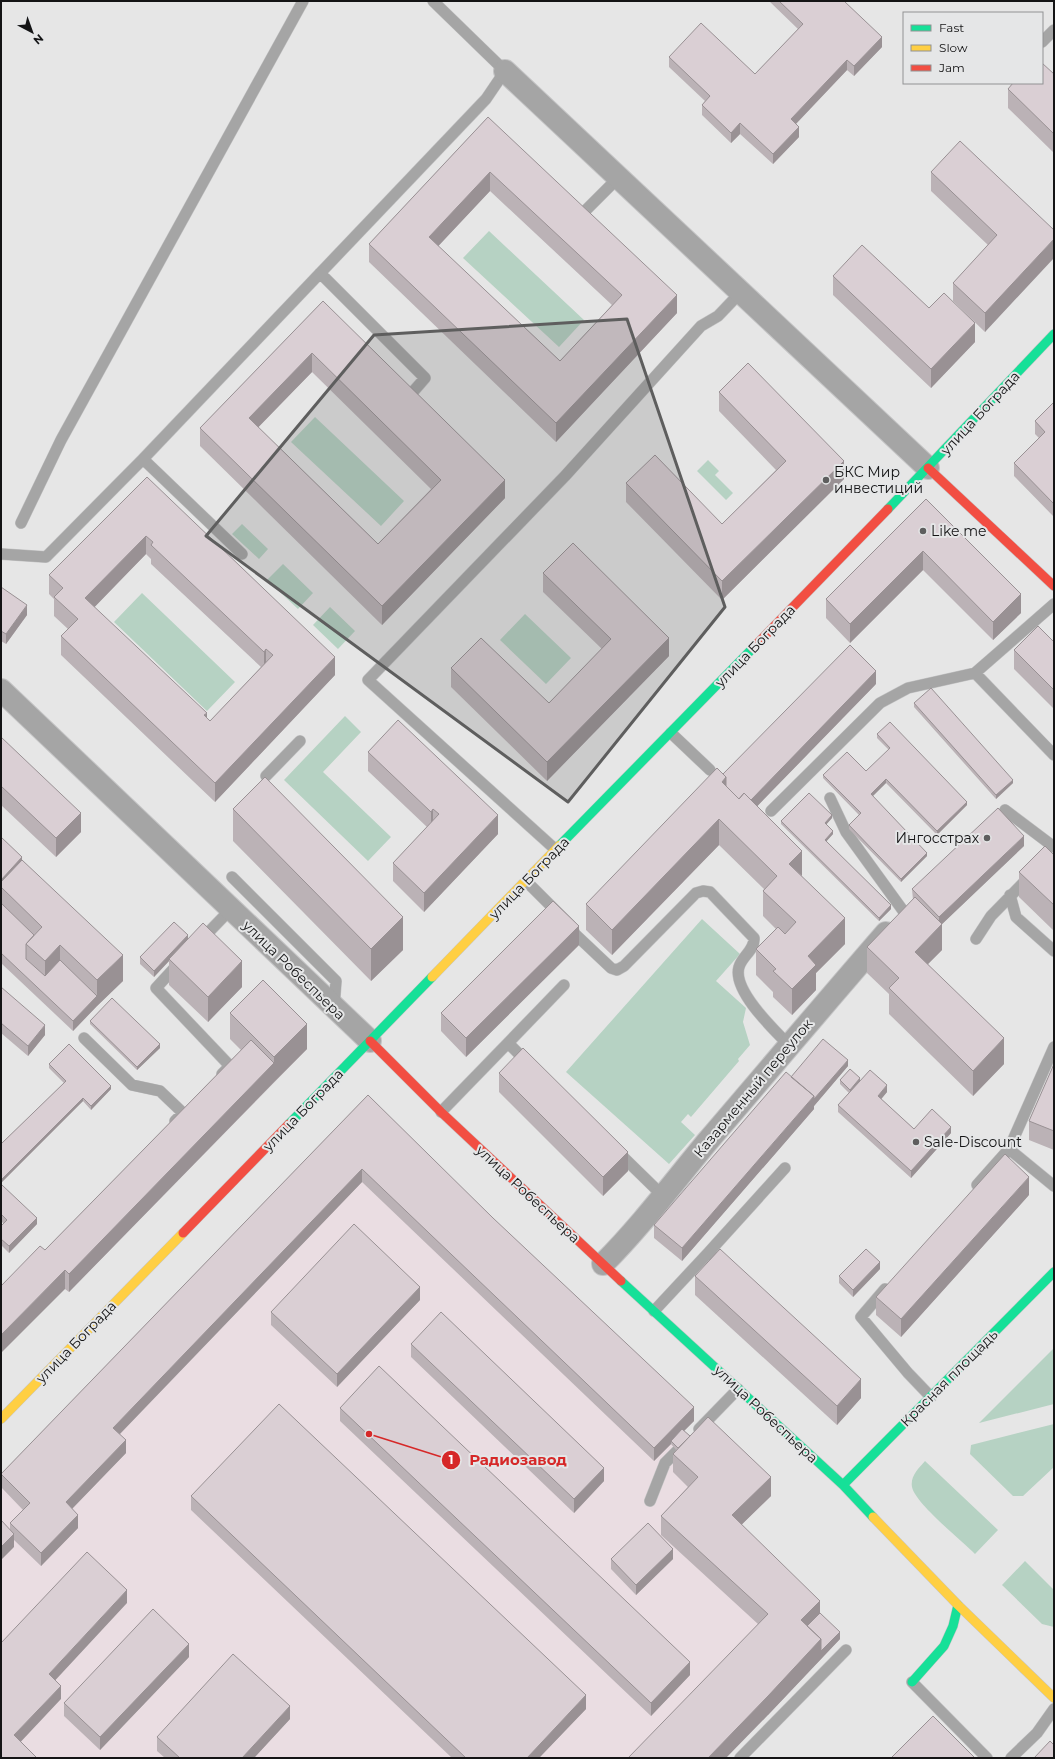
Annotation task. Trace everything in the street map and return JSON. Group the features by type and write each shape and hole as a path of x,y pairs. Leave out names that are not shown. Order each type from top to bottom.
{"main road":[{"name":"улица Бограда","path":"1,1419 671,733 928,468 1054,334"},
{"path":"928,468 1054,586"},
{"name":"улица Робеспьера","path":"370,1041 441,1112 603,1264 844,1485 958,1605 1054,1698"},
{"name":"Красная площадь","path":"844,1485 1054,1272"},
{"path":"912,1682 944,1646 953,1626 958,1605"}],"street":[{"path":"505,71 928,468"},
{"name":"улица Робеспьера","path":"1,690 370,1041"},
{"name":"Казарменный переулок","path":"603,1264 627,1240 662,1195 904,912"}],"lane":[{"path":"21,523 61,440 303,1"},
{"path":"1,554 46,557 144,459 486,99 505,71 433,1"},
{"path":"1043,41 1054,30"},
{"path":"575,218 619,177"},
{"path":"320,273 425,378 405,401"},
{"path":"556,850 368,680 565,476 701,326 718,316 740,293"},
{"path":"144,459 242,554"},
{"path":"771,811 880,703 908,688 975,673 1054,604"},
{"path":"975,673 1054,755"},
{"path":"671,733 710,770"},
{"path":"266,776 300,741"},
{"path":"830,798 846,832 904,912"},
{"path":"1005,810 1054,847"},
{"path":"976,939 991,916 1038,868"},
{"path":"232,877 336,981 334,1007"},
{"path":"526,881 570,925 576,934 611,968 616,970 624,966 696,893 703,891 710,892 754,938 752,948 738,969 739,983 765,1021 789,1045"},
{"path":"1010,896 1016,917 1054,951"},
{"path":"195,946 231,909"},
{"path":"185,957 156,988 230,1066 214,1082"},
{"path":"441,1112 564,985"},
{"path":"84,1038 132,1085 160,1091 186,1110 167,1130"},
{"path":"508,1043 536,1070"},
{"path":"968,1195 1010,1149 1054,1047"},
{"path":"608,1141 662,1195"},
{"path":"1010,1149 1054,1186"},
{"path":"654,1311 785,1168"},
{"path":"709,1252 732,1272"},
{"path":"892,1282 861,1317 908,1373 931,1397"},
{"path":"689,1438 738,1389"},
{"path":"650,1501 665,1463 677,1451"},
{"path":"740,1758 846,1650"},
{"path":"912,1682 988,1758"},
{"path":"1011,1758 1037,1733 1054,1709"}],"highlighted area":[{"path":"627,319 725,607 568,802 206,536 374,335"}],"shaded area":[{"path":"368,1108 683,1432 771,1496 732,1534 840,1639 726,1758 1,1758 1,1487"}],"green space":[{"path":"489,231 584,320 559,347 463,258"},
{"path":"315,417 404,501 381,526 291,442"},
{"path":"708,460 719,471 715,475 733,493 726,500 697,471"},
{"path":"242,524 268,549 259,559 232,534"},
{"path":"283,564 313,593 298,609 267,580"},
{"path":"142,593 235,682 207,711 114,622"},
{"path":"330,607 355,631 338,649 313,625"},
{"path":"525,614 571,658 546,684 500,640"},
{"path":"345,716 361,732 323,772 391,837 368,861 284,780"},
{"path":"702,919 740,954 716,981 746,1008 743,1022 750,1045 738,1059 739,1061 691,1117 688,1114 681,1122 695,1135 669,1164 566,1072"},
{"path":"1054,1348 1054,1404 979,1423"},
{"path":"1054,1424 1054,1467 1023,1496 1013,1496 970,1454 971,1445"},
{"path":"925,1461 998,1530 975,1554 930,1512 915,1494 912,1487 912,1479"},
{"path":"1025,1561 1054,1590 1054,1627 1042,1624 1002,1585"}],"building":[{"path":"779,1 844,1 882,37 854,66 847,60 791,119 799,127 773,154 740,123 731,133 702,105 710,96 669,57 701,23 755,74 803,24"},
{"path":"1043,64 1054,74 1054,134 1008,89 1012,84 1043,84"},
{"path":"488,117 677,295 556,423 369,244","holes":["490,172 622,295 560,361 429,237"]},
{"path":"960,141 1054,230 1054,239 985,313 953,283 997,235 931,172"},
{"path":"862,245 929,308 944,293 975,323 931,369 833,276"},
{"path":"323,301 505,480 382,606 200,428","holes":["312,353 441,480 378,544 249,418"]},
{"path":"748,363 844,461 722,581 626,483 655,455 722,524 786,461 719,392"},
{"path":"1054,402 1054,504 1014,463 1045,432 1035,421"},
{"path":"147,477 335,657 215,783 61,636 78,619 54,597 63,588 49,575","holes":["146,536 153,542 151,545 264,652 266,649 273,655 210,721 204,715 207,713 85,598"]},
{"path":"926,499 1021,594 993,622 923,551 850,624 826,599"},
{"path":"573,543 669,638 547,762 451,668 481,638 549,703 611,639 543,573"},
{"path":"1,587 27,605 6,634 1,631"},
{"path":"1038,626 1054,642 1054,690 1014,650"},
{"path":"850,645 876,671 751,800 744,793 739,799 726,786 726,777 723,774"},
{"path":"931,688 1013,780 996,795 914,703"},
{"path":"398,720 498,815 424,893 393,863 439,814 433,809 431,812 368,752"},
{"path":"890,722 967,802 937,831 886,779 871,794 927,853 901,879 849,825 861,813 823,775 847,752 866,771 890,748 877,734"},
{"path":"1,737 81,813 56,838 1,786"},
{"path":"717,768 726,777 722,782 739,799 744,793 802,851 789,864 845,918 808,956 816,965 792,989 773,971 776,969 756,949 778,927 785,934 796,922 763,891 777,876 719,819 612,930 586,904"},
{"path":"265,777 403,917 371,949 233,809"},
{"path":"809,793 832,815 825,823 833,831 825,840 891,905 879,918 781,821"},
{"path":"998,808 1024,836 939,917 912,889"},
{"path":"1,837 22,857 1,880"},
{"path":"1045,846 1054,855 1054,905 1019,872"},
{"path":"22,860 123,955 97,980 60,945 45,961 26,944 42,927 1,887 1,882"},
{"path":"915,897 942,924 915,952 1004,1038 973,1071 889,988 899,978 867,947"},
{"path":"553,901 579,926 466,1038 441,1013"},
{"path":"1,903 34,935 26,944 26,959 45,976 60,960 97,996 73,1021 1,953"},
{"path":"174,922 188,935 154,971 140,957"},
{"path":"203,923 242,961 208,997 169,959"},
{"path":"263,980 307,1024 274,1057 230,1013"},
{"path":"1,987 45,1025 28,1046 1,1023"},
{"path":"112,998 160,1044 137,1067 90,1021"},
{"path":"823,1039 848,1060 814,1099 814,1096 791,1077"},
{"path":"251,1040 274,1063 69,1274 65,1270 1,1335 1,1286 40,1246 45,1250"},
{"path":"69,1044 111,1086 91,1106 83,1098 1,1180 1,1144 66,1081 49,1064"},
{"path":"523,1048 628,1152 603,1177 499,1073"},
{"path":"1054,1064 1054,1131 1029,1121"},
{"path":"850,1069 860,1078 850,1090 840,1080"},
{"path":"870,1070 887,1085 878,1096 914,1129 932,1109 951,1127 911,1171 838,1105"},
{"path":"786,1072 814,1096 682,1248 654,1225"},
{"path":"368,1095 493,1218 694,1407 654,1448 362,1169 113,1428 126,1440 66,1502 78,1515 41,1553 10,1523 30,1503 1,1474"},
{"path":"1005,1154 1029,1177 901,1319 876,1297"},
{"path":"2,1185 37,1218 9,1246 1,1239 1,1226 7,1220 1,1214"},
{"path":"354,1224 420,1287 337,1374 271,1312"},
{"path":"720,1249 861,1379 837,1406 695,1276"},
{"path":"866,1249 880,1262 853,1290 839,1276"},
{"path":"441,1312 604,1468 574,1499 411,1344"},
{"path":"379,1366 690,1662 651,1703 340,1408"},
{"path":"279,1404 586,1695 527,1758 466,1758 191,1496"},
{"path":"708,1417 771,1477 732,1515 820,1601 801,1620 821,1639 708,1758 628,1758 768,1614 661,1516 698,1477 673,1454"},
{"path":"682,1429 690,1436 678,1448 671,1441"},
{"path":"1,1520 14,1534 1,1547"},
{"path":"648,1523 673,1549 636,1585 611,1559"},
{"path":"87,1552 127,1590 49,1674 61,1686 14,1735 37,1758 1,1758 1,1643"},
{"path":"153,1609 189,1644 100,1737 64,1703"},
{"path":"820,1613 840,1632 821,1651 821,1639 807,1626"},
{"path":"233,1654 290,1706 242,1758 180,1758 157,1737"},
{"path":"933,1716 975,1758 891,1758"},
{"path":"1050,1741 1054,1745 1054,1758 1034,1758"}],"traffic: fast":[{"path":"888,509 1054,334"},
{"path":"560,845 753,648"},
{"path":"289,1124 432,977"},
{"path":"873,1517 843,1485 1054,1272"},
{"path":"621,1281 843,1485"},
{"path":"912,1682 944,1646 953,1626 958,1605"}],"traffic: slow":[{"path":"432,977 560,845"},
{"path":"1,1419 183,1233"},
{"path":"873,1517 958,1605 1054,1698"}],"traffic: jam":[{"path":"928,468 1054,586"},
{"path":"753,648 888,509"},
{"path":"370,1041 441,1112 621,1281"},
{"path":"183,1233 289,1124"}],"place":[{"name":"БКС Мир инвестиций","path":"826,480"},
{"name":"Like me","path":"923,531"},
{"name":"Ингосстрах","path":"987,838"},
{"name":"Sale-Discount","path":"916,1142"},
{"name":"Радиозавод","path":"369,1434"}]}
